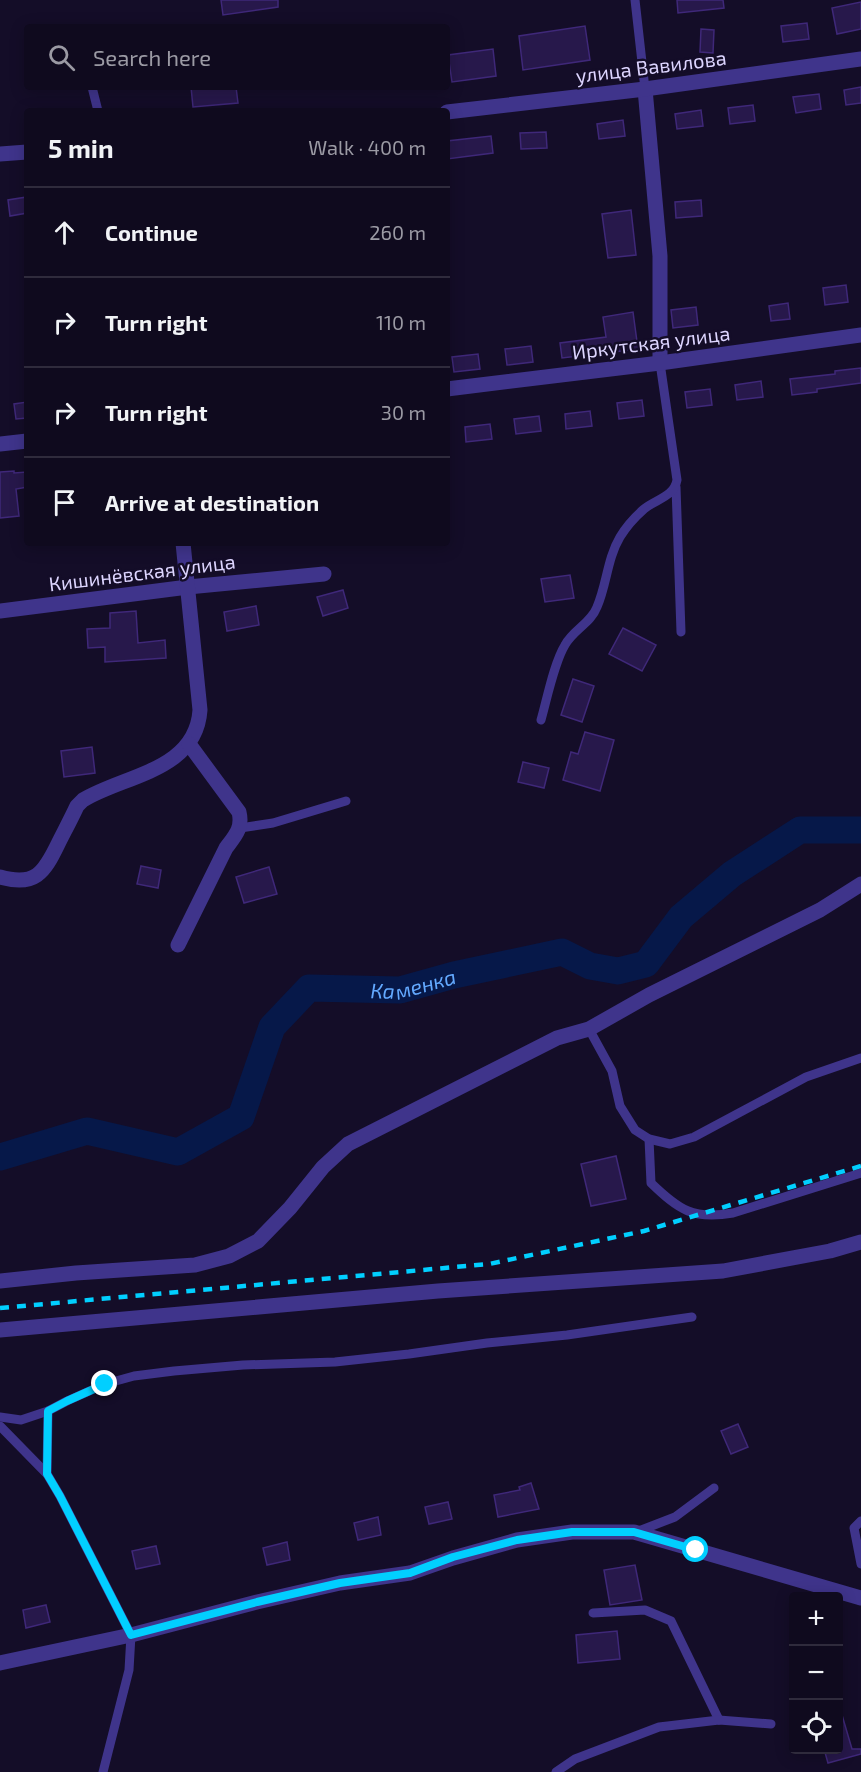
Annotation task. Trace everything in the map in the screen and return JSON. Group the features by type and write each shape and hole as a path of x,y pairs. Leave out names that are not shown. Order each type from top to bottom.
{"street":[{"name":"улица Вавилова","path":"450,112 645,89 861,58"},
{"path":"645,89 660,256 660,363"},
{"path":"0,153 24,152"},
{"name":"Иркутская улица","path":"450,389 861,335"},
{"path":"0,444 24,441"},
{"path":"0,878 25,880 36,876 46,867 82,800 169,762 189,744 196,731 200,711 183,546"},
{"name":"Кишинёвская улица","path":"0,611 188,586 324,574"},
{"path":"177,945 226,848 237,834 241,819 239,812 189,744"},
{"path":"0,1281 195,1264 229,1256 258,1241 290,1208 323,1167 348,1144 557,1038 589,1029 649,995 820,910 861,884"},
{"path":"0,1330 438,1291 723,1271 830,1251 861,1242"},
{"path":"0,1664 131,1635 340,1583 410,1573 453,1557 517,1540 572,1532 634,1532 861,1598"}],"lane":[{"path":"635,0 645,89"},
{"path":"93,90 97,108"},
{"path":"660,363 677,480 681,632"},
{"path":"542,720 565,643 590,619 597,608 609,560 621,534 642,511 670,495 676,487"},
{"path":"240,828 273,823 346,801"},
{"path":"589,1029 612,1071 620,1106 635,1130 650,1139 670,1144 694,1137 806,1077 861,1058"},
{"path":"650,1139 651,1183 669,1200 697,1215 713,1217 733,1214 861,1173"},
{"path":"0,1417 21,1420 48,1411 105,1384 134,1376 243,1365 335,1362 567,1335 692,1317"},
{"path":"47,1474 48,1411"},
{"path":"0,1426 47,1474 131,1635 129,1670 104,1772"},
{"path":"634,1532 675,1517 714,1488"},
{"path":"861,1521 854,1528 861,1564"},
{"path":"593,1613 645,1610 671,1621 719,1720"},
{"path":"556,1772 575,1759 659,1727 719,1720 771,1724"}],"building":[{"path":"221,0 278,0 278,7 223,15"},
{"path":"677,0 723,0 724,8 678,13"},
{"path":"861,2 861,29 837,34 832,8"},
{"path":"807,23 809,39 783,42 781,26"},
{"path":"585,26 590,60 523,70 519,36"},
{"path":"701,29 714,30 713,53 700,52"},
{"path":"493,49 496,76 452,82 450,55"},
{"path":"861,87 861,103 846,105 844,90"},
{"path":"191,90 236,90 238,103 193,107"},
{"path":"819,94 821,109 796,113 793,97"},
{"path":"753,105 755,121 730,124 728,108"},
{"path":"701,110 703,126 677,129 675,114"},
{"path":"623,120 625,136 599,139 597,124"},
{"path":"546,132 547,148 521,149 520,133"},
{"path":"491,136 493,153 450,159 450,141"},
{"path":"24,197 24,214 10,216 8,200"},
{"path":"701,200 702,216 676,218 675,202"},
{"path":"631,210 636,255 608,258 602,214"},
{"path":"846,285 848,302 825,305 823,288"},
{"path":"788,303 790,319 771,321 769,306"},
{"path":"696,307 698,325 673,328 671,310"},
{"path":"633,312 638,349 562,358 560,343 606,337 603,317"},
{"path":"531,346 533,362 507,365 505,349"},
{"path":"478,354 480,369 454,372 452,357"},
{"path":"861,368 861,383 792,395 790,379 835,374 835,371"},
{"path":"761,381 763,397 737,400 735,385"},
{"path":"710,389 712,405 687,408 685,392"},
{"path":"642,400 644,416 619,419 617,403"},
{"path":"24,402 24,418 16,419 14,404"},
{"path":"590,411 592,426 566,429 565,414"},
{"path":"539,416 541,431 516,434 514,419"},
{"path":"490,424 492,439 466,442 465,427"},
{"path":"0,472 24,472 24,488 16,489 19,516 0,518"},
{"path":"570,575 574,598 545,602 541,579"},
{"path":"343,590 348,608 323,616 317,597"},
{"path":"256,606 259,625 227,631 224,612"},
{"path":"136,611 138,643 165,640 166,658 105,662 105,647 88,648 87,629 110,628 110,613"},
{"path":"623,628 656,645 642,671 609,654"},
{"path":"573,679 594,686 582,722 561,715"},
{"path":"585,732 614,740 600,791 563,780 571,752 578,754"},
{"path":"92,747 95,773 64,777 61,751"},
{"path":"523,762 549,768 544,788 518,782"},
{"path":"141,866 161,870 158,888 137,884"},
{"path":"269,867 277,894 244,903 236,877"},
{"path":"616,1156 626,1199 591,1206 581,1164"},
{"path":"738,1424 748,1447 731,1454 721,1431"},
{"path":"531,1483 539,1509 498,1517 494,1495 520,1490 519,1487"},
{"path":"448,1502 452,1519 429,1524 425,1507"},
{"path":"378,1517 381,1535 358,1540 354,1523"},
{"path":"287,1542 290,1560 267,1565 263,1548"},
{"path":"156,1546 160,1564 136,1569 132,1551"},
{"path":"635,1565 642,1600 610,1605 604,1570"},
{"path":"46,1605 50,1622 26,1628 23,1610"},
{"path":"617,1631 620,1659 578,1663 576,1635"},
{"path":"843,1718 852,1749 861,1749 861,1754 828,1763 825,1754 843,1754"}],"waterway":[{"name":"Каменка","path":"0,1157 87,1131 178,1152 241,1117 272,1027 309,988 400,990 454,975 562,952 590,966 618,971 646,964 681,917 732,874 800,830 861,830"}],"railway":[{"path":"0,1308 489,1264 644,1231 861,1166"}],"route":[{"path":"105,1384 48,1411 47,1474 116,1602 131,1635 340,1583 410,1573 453,1557 517,1540 572,1532 634,1532 696,1550"}]}
